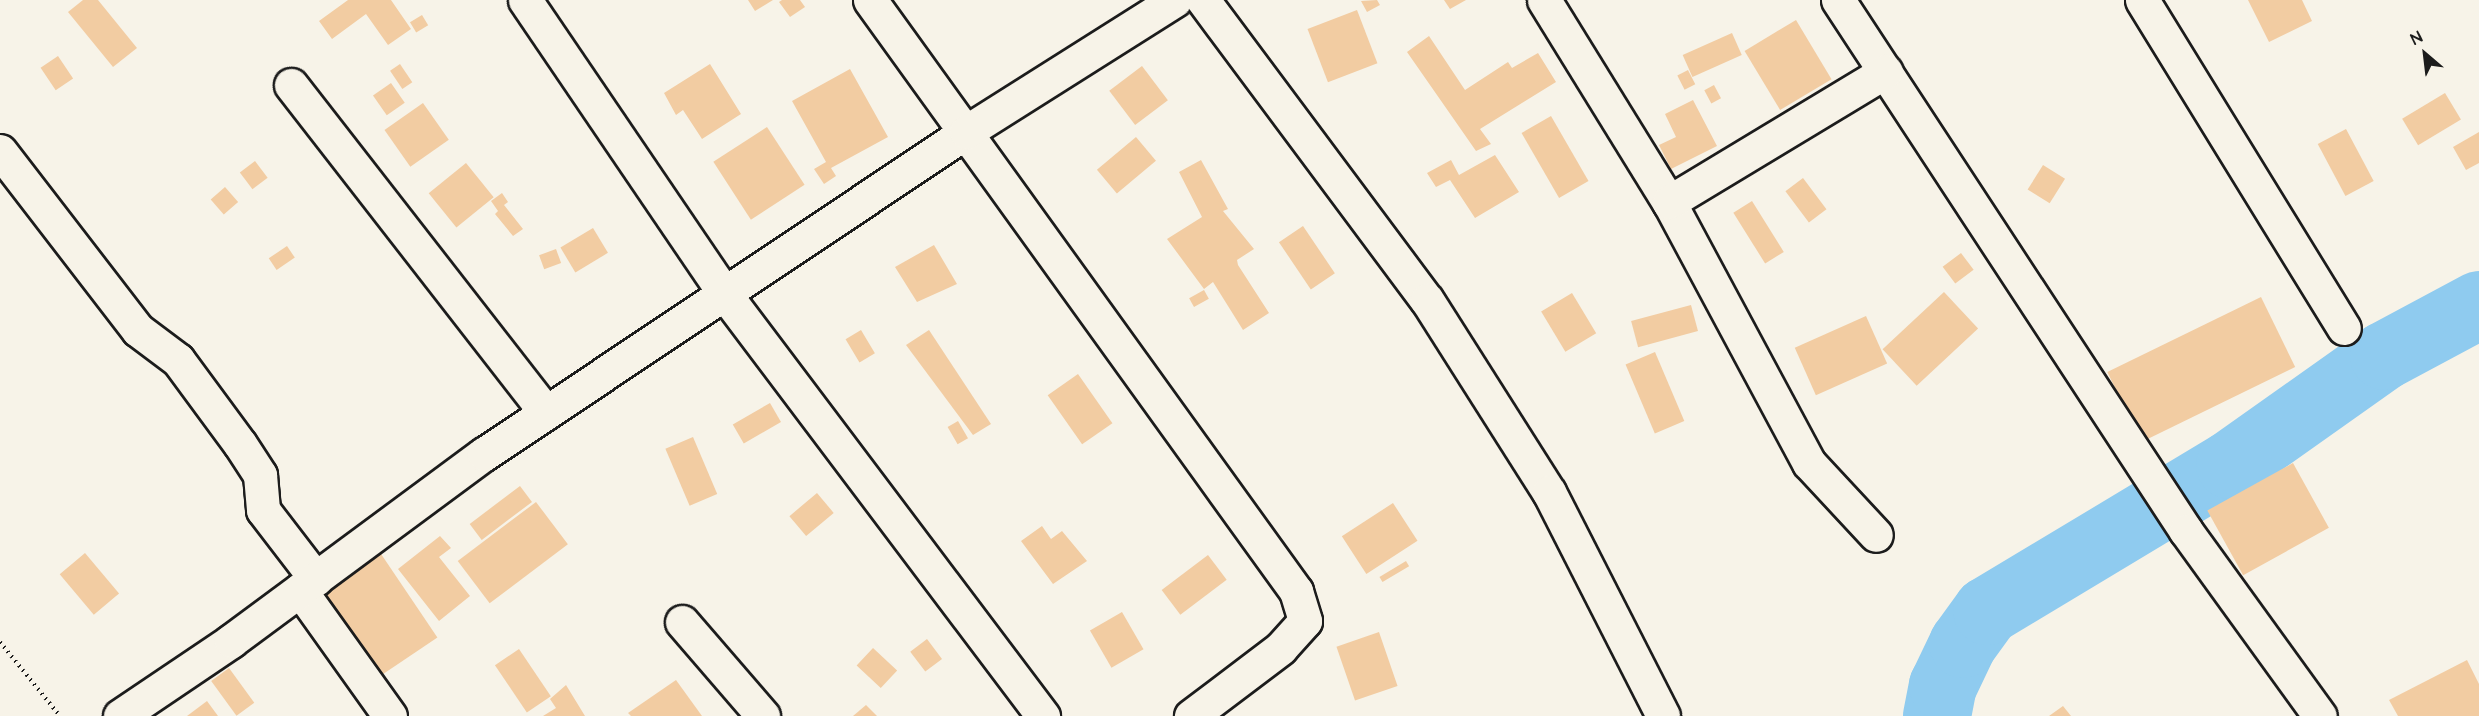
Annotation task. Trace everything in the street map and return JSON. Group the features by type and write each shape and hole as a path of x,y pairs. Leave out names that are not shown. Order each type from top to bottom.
{"street":[{"path":"525,0 724,293 1043,716"},
{"path":"870,0 1296,591 1305,621 1281,648 1207,711"},
{"path":"120,716 546,412 966,132 1175,0"},
{"path":"1203,0 1427,300 1549,492 1663,716"},
{"path":"1544,0 1669,202 1809,463 1876,535"},
{"path":"1838,0 2186,531 2320,716"},
{"path":"2142,0 2344,328"},
{"path":"1669,202 1886,71"},
{"path":"291,85 546,412"},
{"path":"0,151 138,330 178,360 240,444 260,476 263,510 390,716"},
{"path":"682,622 763,716"}],"path":[{"path":"0,642 60,716"}],"building":[{"path":"83,0 98,0 137,48 113,67 68,12"},
{"path":"348,0 391,0 411,29 388,45 366,14 332,39 319,21"},
{"path":"748,0 773,0 755,11"},
{"path":"800,0 805,7 790,17 779,2"},
{"path":"1377,0 1380,5 1367,12 1361,1"},
{"path":"1444,0 1466,0 1450,9"},
{"path":"2248,0 2302,0 2312,21 2269,42"},
{"path":"1357,10 1377,63 1328,82 1308,29"},
{"path":"422,15 428,25 416,32 410,22"},
{"path":"1796,20 1832,79 1780,110 1745,51"},
{"path":"1732,33 1742,55 1692,77 1683,55"},
{"path":"1429,36 1465,90 1508,62 1512,68 1538,53 1556,82 1480,129 1491,144 1476,151 1407,52"},
{"path":"58,56 73,78 56,90 41,68"},
{"path":"400,64 412,82 402,89 390,71"},
{"path":"710,64 741,114 702,139 683,110 676,115 664,93"},
{"path":"1142,66 1168,100 1135,125 1109,91"},
{"path":"850,69 888,137 831,168 836,176 824,184 814,169 826,162 792,101"},
{"path":"1688,70 1695,84 1685,90 1677,75"},
{"path":"391,83 405,103 387,115 373,96"},
{"path":"1714,85 1721,98 1711,103 1704,90"},
{"path":"2445,93 2461,120 2418,145 2402,119"},
{"path":"1693,100 1717,146 1671,169 1659,145 1676,137 1665,114"},
{"path":"423,103 449,140 410,167 384,130"},
{"path":"1551,116 1588,181 1559,198 1522,133"},
{"path":"767,127 805,185 751,220 713,162"},
{"path":"2346,129 2374,181 2345,196 2318,144"},
{"path":"2479,132 2479,163 2466,170 2453,147"},
{"path":"1136,137 1156,161 1117,194 1097,170"},
{"path":"1495,155 1519,192 1475,218 1450,180 1436,187 1427,173 1451,160 1459,175"},
{"path":"1201,160 1228,209 1223,211 1254,249 1237,260 1238,265 1269,313 1243,330 1213,282 1204,289 1167,239 1202,217 1179,172"},
{"path":"255,161 268,178 252,189 240,172"},
{"path":"466,163 494,197 456,227 429,193"},
{"path":"2043,165 2065,179 2050,203 2028,190"},
{"path":"1803,178 1826,209 1809,222 1785,191"},
{"path":"225,187 238,202 224,215 211,199"},
{"path":"502,193 508,202 504,205 523,229 513,236 495,214 498,211 491,201"},
{"path":"1752,201 1784,252 1765,264 1733,213"},
{"path":"1303,226 1335,273 1311,289 1279,242"},
{"path":"593,228 608,253 575,272 560,248"},
{"path":"934,245 957,284 917,302 895,267"},
{"path":"287,246 295,258 277,270 269,258"},
{"path":"556,249 561,263 544,269 539,255"},
{"path":"1961,253 1974,270 1955,284 1943,267"},
{"path":"1204,290 1209,299 1194,307 1189,298"},
{"path":"1944,292 1978,329 1917,386 1883,349"},
{"path":"1572,293 1596,333 1565,352 1541,312"},
{"path":"2261,297 2295,367 2141,442 2107,372"},
{"path":"1691,305 1698,331 1638,347 1631,321"},
{"path":"1866,316 1887,364 1816,395 1795,348"},
{"path":"861,330 875,353 859,362 846,339"},
{"path":"929,330 991,424 973,435 906,345"},
{"path":"1655,352 1684,421 1655,434 1626,365"},
{"path":"1078,374 1112,423 1082,444 1048,395"},
{"path":"770,403 781,422 744,444 733,424"},
{"path":"958,421 968,438 958,444 948,427"},
{"path":"693,437 717,494 690,506 665,449"},
{"path":"2293,463 2329,528 2243,575 2207,511"},
{"path":"520,486 532,502 482,540 470,524"},
{"path":"817,493 834,513 806,536 789,516"},
{"path":"536,502 568,544 490,603 458,561"},
{"path":"1393,503 1418,541 1366,574 1342,536"},
{"path":"1042,526 1051,539 1062,531 1087,561 1053,584 1021,541"},
{"path":"440,536 451,548 439,557 470,596 439,621 398,569"},
{"path":"377,548 437,638 380,676 320,587"},
{"path":"85,553 119,594 94,615 60,574"},
{"path":"1208,555 1227,580 1180,615 1162,590"},
{"path":"1406,561 1409,566 1383,582 1379,577"},
{"path":"1122,612 1144,649 1111,668 1090,630"},
{"path":"1379,632 1398,686 1355,701 1336,647"},
{"path":"927,639 942,659 925,672 910,652"},
{"path":"873,648 897,671 881,688 857,666"},
{"path":"519,649 551,696 527,712 495,665"},
{"path":"2467,660 2479,684 2479,716 2398,716 2389,700"},
{"path":"229,668 254,703 236,716 211,681"},
{"path":"676,680 702,716 631,716 628,713"},
{"path":"566,685 585,716 543,716 556,708 550,699"},
{"path":"207,701 218,716 187,716"},
{"path":"866,705 877,716 853,716"},
{"path":"2063,706 2071,716 2049,716"}],"waterway":[{"path":"1937,716 1943,686 1963,644 1987,611 2230,465 2384,356 2479,305"}]}
